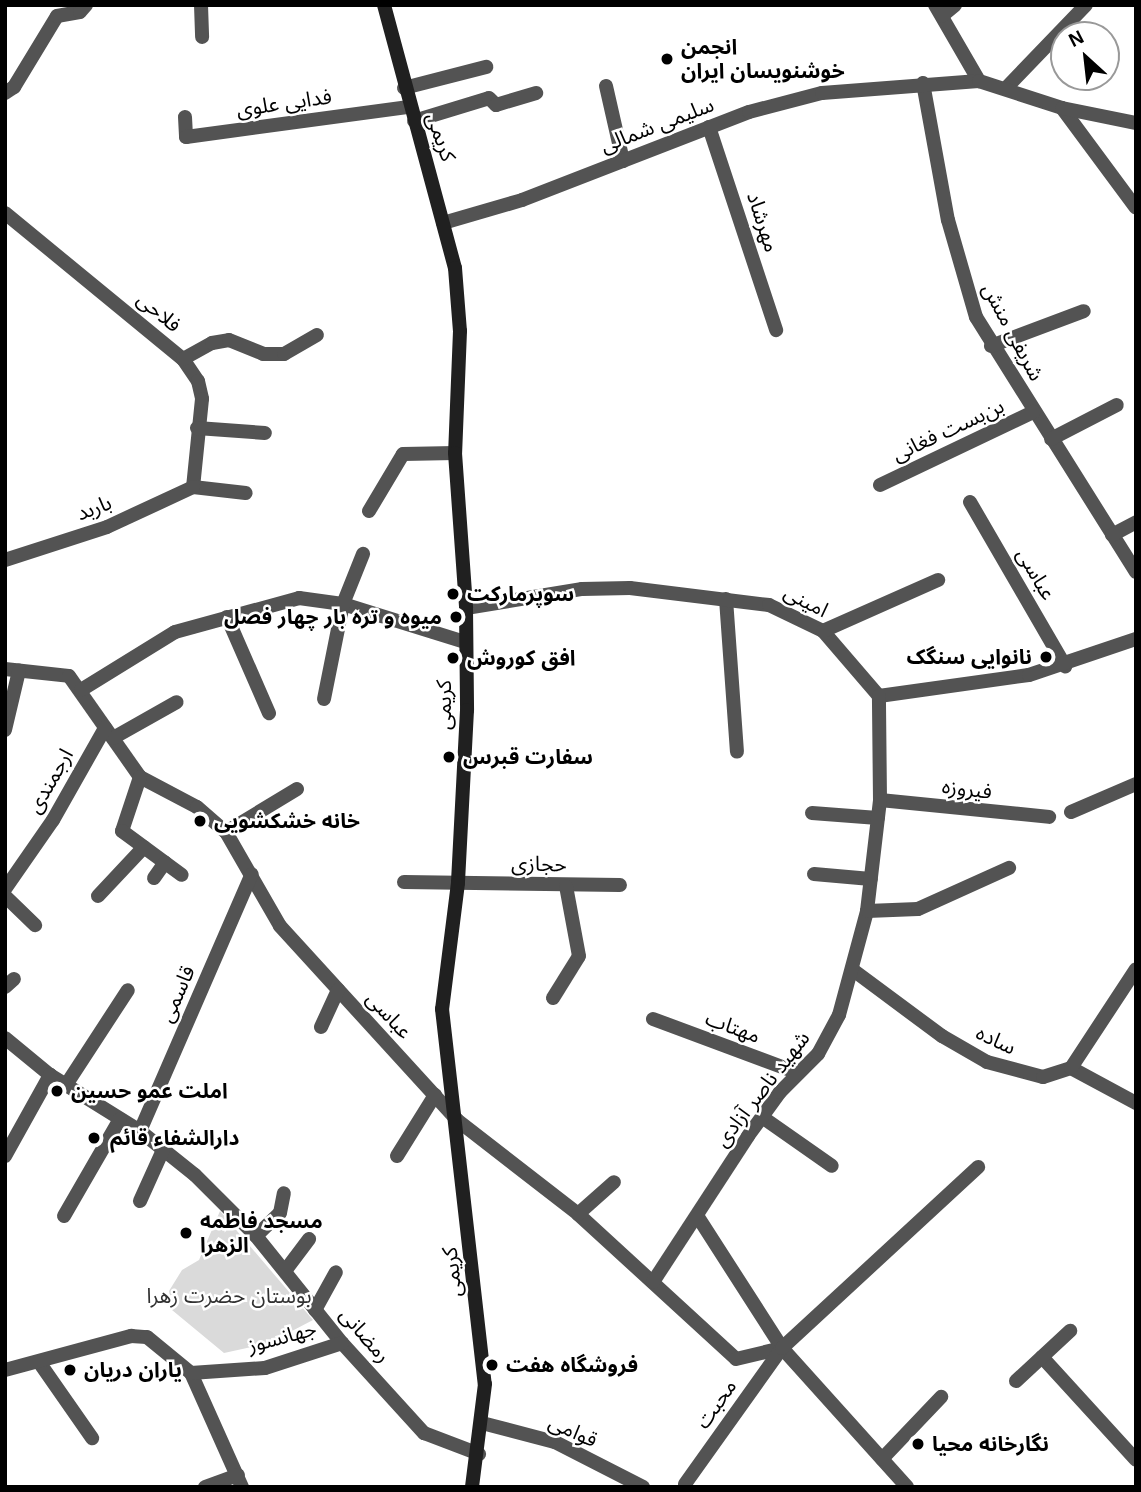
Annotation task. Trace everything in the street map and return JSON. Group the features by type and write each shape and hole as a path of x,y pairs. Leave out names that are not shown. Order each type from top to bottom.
{"main road":[{"name":"کریمی","path":"384,5 409,107 455,268 460,331 455,453 466,608 467,710 458,883 442,1009 457,1120 485,1384 479,1454 472,1487"},
{"name":"کریمی","path":"479,1454 483,1487"}],"street":[{"path":"5,93 14,87 57,16 80,12 86,5"},
{"path":"201,5 202,37"},
{"path":"955,5 938,11 979,80"},
{"path":"1006,88 1086,5"},
{"path":"404,88 486,67"},
{"name":"سلیمی شمالی","path":"443,223 623,162 709,127 812,96 923,83 979,80 1062,108 1136,123"},
{"name":"شریفی منش","path":"923,83 963,280 992,346 1136,572"},
{"path":"606,86 623,162"},
{"path":"414,121 489,99 496,105 536,93"},
{"name":"فدایی علوی","path":"185,117 186,137 409,107"},
{"path":"1062,108 1136,208"},
{"name":"مهرشاد","path":"709,127 776,330"},
{"name":"فلاحی","path":"5,213 183,359 198,381 202,399 193,487"},
{"path":"992,346 1084,311"},
{"path":"183,359 212,343 229,340 263,354 284,354 317,335"},
{"path":"1051,439 1116,405"},
{"name":"بن‌بست فغانی","path":"880,485 1033,412"},
{"path":"197,428 265,433"},
{"path":"369,511 403,454 455,453"},
{"path":"193,487 246,493"},
{"name":"باربد","path":"5,560 107,527 193,487"},
{"name":"عباسی","path":"970,502 1065,666"},
{"path":"1112,535 1136,522"},
{"path":"324,699 344,604 363,554"},
{"path":"823,631 938,580"},
{"name":"امینی","path":"466,608 582,589 630,588 769,605 823,631 880,696"},
{"path":"81,690 175,632 299,598 344,604 465,642"},
{"path":"726,599 737,752"},
{"path":"227,617 269,713"},
{"path":"880,696 1065,666 1136,639"},
{"path":"5,730 12,670"},
{"name":"عباسی","path":"12,670 69,676 140,777 197,807 226,832 253,874 280,926 457,1120 578,1214 736,1359 782,1348"},
{"name":"شهید ناصر آزادی","path":"653,1282 762,1117 830,1034 853,970 867,911 880,800 880,696"},
{"path":"109,733 177,702"},
{"name":"ارجمندی","path":"5,889 109,733"},
{"path":"140,777 122,831 182,875"},
{"path":"1071,812 1136,783"},
{"path":"226,832 297,789"},
{"name":"فیروزه","path":"880,800 1049,817"},
{"path":"811,813 878,818"},
{"path":"98,896 144,847"},
{"path":"154,878 165,862"},
{"path":"867,911 918,909 1009,868"},
{"name":"قاسمی","path":"140,1131 253,874"},
{"path":"814,874 870,880"},
{"name":"حجازی","path":"404,882 620,885"},
{"path":"553,998 579,956 566,886"},
{"path":"5,896 35,925"},
{"path":"1136,969 1071,1069 1136,1103"},
{"name":"ساده","path":"853,970 942,1036 987,1062 1042,1077 1071,1069"},
{"path":"321,1027 338,989"},
{"path":"65,1084 128,990"},
{"name":"مهتاب","path":"653,1019 798,1073"},
{"name":"رمضانی","path":"5,1038 50,1074 140,1131 256,1236 342,1343 424,1433 479,1454"},
{"path":"5,1156 50,1074"},
{"path":"397,1156 435,1095"},
{"path":"762,1117 832,1166"},
{"path":"64,1216 120,1119"},
{"path":"140,1201 163,1150"},
{"path":"782,1348 978,1167"},
{"path":"578,1214 614,1182"},
{"path":"256,1236 280,1213 284,1193"},
{"path":"698,1217 782,1348 907,1487"},
{"path":"285,1272 309,1239"},
{"path":"315,1310 336,1272"},
{"path":"1016,1381 1070,1331"},
{"path":"5,1370 139,1335 191,1373 240,1481 205,1487"},
{"name":"جهانسوز","path":"191,1373 265,1368 342,1343"},
{"name":"محبت","path":"686,1486 782,1348"},
{"path":"1042,1357 1136,1460"},
{"path":"39,1362 92,1438"},
{"path":"882,1459 941,1397"},
{"name":"قوامی","path":"482,1423 555,1442 643,1487"}],"green space":[{"name":"بوستان حضرت زهرا","path":"220,1211 313,1320 269,1343 224,1353 172,1310 169,1291 182,1270 199,1260"}],"place":[{"name":"انجمن خوشنویسان ایران","path":"667,59"},
{"name":"سوپرمارکت","path":"453,594"},
{"name":"میوه و تره بار چهار فصل","path":"456,617"},
{"name":"نانوایی سنگک","path":"1046,657"},
{"name":"افق کوروش","path":"453,658"},
{"name":"سفارت قبرس","path":"449,757"},
{"name":"خانه خشکشویی","path":"200,821"},
{"name":"املت عمو حسین","path":"57,1091"},
{"name":"دارالشفاء قائم","path":"94,1138"},
{"name":"مسجد فاطمه الزهرا","path":"186,1233"},
{"name":"فروشگاه هفت","path":"492,1365"},
{"name":"یاران دریان","path":"70,1370"},
{"name":"نگارخانه محیا","path":"918,1444"}]}
